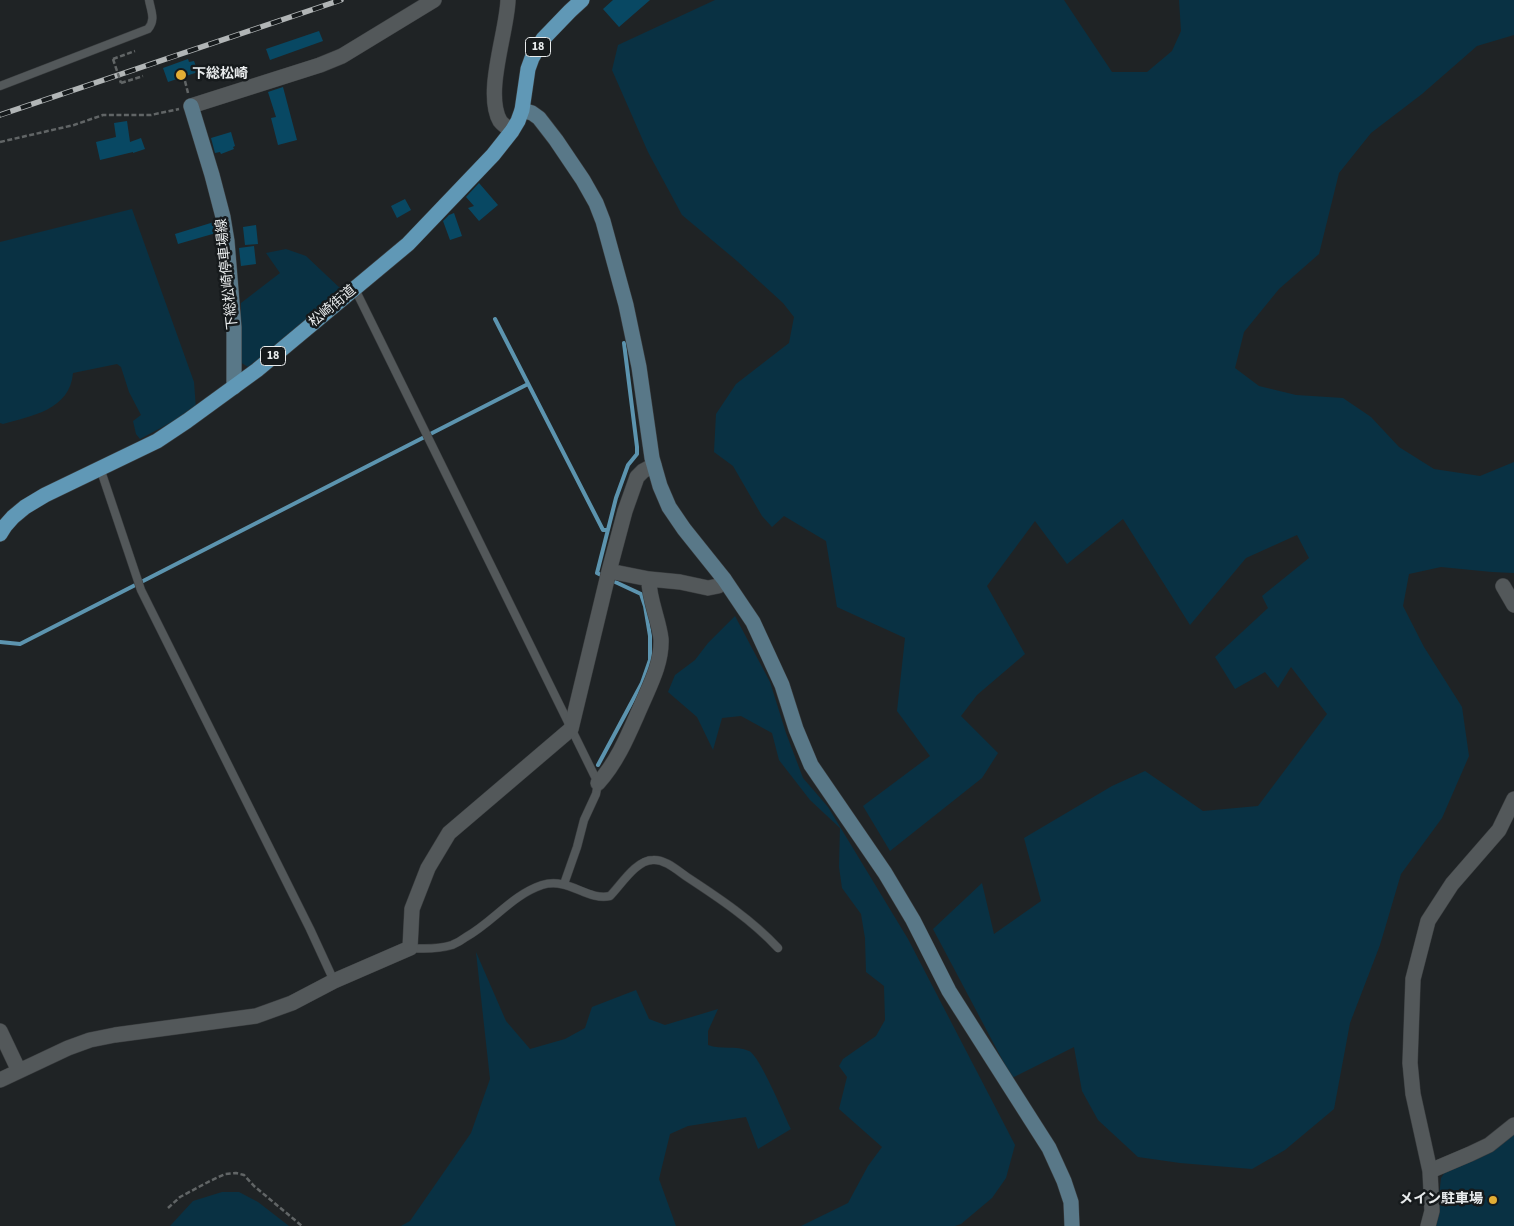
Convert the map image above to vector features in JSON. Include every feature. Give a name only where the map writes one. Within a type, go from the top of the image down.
[{"type":"main road","name":"松崎街道","points":[[0,534],[4,526],[25,507],[45,495],[157,441],[187,421],[234,387],[355,289],[420,233],[493,155],[512,131],[522,110],[528,69],[536,49],[555,26],[582,0]]},
{"type":"street","points":[[191,106],[320,65],[342,56],[434,0]]},
{"type":"street","points":[[508,0],[507,15],[495,75],[495,94],[499,118],[512,131]]},
{"type":"street","name":"下総松崎停車場線","points":[[191,106],[212,175],[227,241],[234,327],[234,387]]},
{"type":"street","points":[[522,110],[532,112],[539,118],[556,140],[583,180],[603,221],[634,340],[654,465],[669,507],[724,579],[753,622],[782,685],[796,729],[811,765],[885,873],[913,920],[949,991],[1048,1148],[1064,1181],[1070,1202],[1072,1226]]},
{"type":"street","points":[[0,1080],[68,1048],[90,1040],[256,1016],[292,1002],[334,981],[410,948],[412,909],[428,868],[449,833],[571,729],[625,511],[637,477],[642,470],[654,465]]},
{"type":"street","points":[[609,571],[708,588],[718,586],[724,579]]},
{"type":"street","points":[[598,783],[616,759],[625,741],[652,680],[660,655],[659,626],[648,588],[648,579]]},
{"type":"street","points":[[1504,586],[1514,604]]},
{"type":"street","points":[[1428,1226],[1432,1211],[1430,1171],[1413,1094],[1410,1063],[1413,978],[1428,921],[1452,884],[1499,830],[1514,799]]},
{"type":"street","points":[[0,1031],[20,1071]]},
{"type":"street","points":[[1430,1171],[1489,1144],[1514,1125]]},
{"type":"lane","points":[[0,86],[148,29],[152,24],[153,17],[149,0]]},
{"type":"lane","points":[[355,289],[598,783],[596,794],[584,820],[564,884]]},
{"type":"lane","points":[[100,468],[141,590],[334,981]]},
{"type":"lane","points":[[410,948],[428,949],[454,944],[474,932],[517,898],[542,885],[552,883],[564,884],[596,896],[610,896],[639,866],[654,859],[672,866],[724,901],[778,948]]},
{"type":"path","points":[[135,51],[113,59],[121,83],[143,76]]},
{"type":"path","points":[[0,142],[74,125],[103,116],[151,116],[191,106]]},
{"type":"path","points":[[168,1208],[180,1197],[210,1181],[226,1174],[236,1173],[244,1175],[254,1186],[302,1226]]},
{"type":"shaded area","points":[[715,0],[1064,0],[1112,72],[1147,72],[1172,51],[1181,31],[1179,0],[1514,0],[1514,35],[1477,46],[1422,94],[1371,133],[1339,173],[1319,254],[1279,289],[1244,332],[1235,368],[1259,386],[1296,395],[1343,398],[1371,417],[1399,447],[1434,469],[1480,476],[1514,462],[1514,573],[1441,567],[1409,574],[1403,606],[1424,647],[1462,707],[1469,756],[1442,818],[1401,874],[1380,945],[1350,1023],[1334,1109],[1285,1150],[1252,1169],[1180,1163],[1138,1157],[1098,1120],[1082,1091],[1074,1047],[1012,1078],[933,929],[982,883],[994,934],[1041,901],[1024,838],[1112,786],[1145,771],[1203,811],[1258,806],[1327,714],[1291,667],[1278,688],[1265,672],[1235,689],[1215,657],[1268,608],[1262,596],[1309,558],[1297,535],[1246,558],[1190,625],[1123,519],[1067,564],[1035,521],[987,586],[1025,654],[977,695],[961,716],[998,753],[982,778],[890,851],[863,806],[930,756],[897,711],[905,638],[837,607],[826,541],[784,516],[772,527],[762,516],[733,466],[714,452],[716,414],[736,384],[789,343],[794,317],[783,303],[737,261],[682,215],[648,152],[612,70],[618,45]]},
{"type":"shaded area","points":[[132,209],[194,382],[196,409],[140,439],[136,434],[133,421],[141,415],[129,392],[121,367],[117,364],[73,373],[65,395],[57,403],[37,414],[3,424],[0,423],[0,242]]},
{"type":"shaded area","points":[[286,249],[306,256],[342,290],[248,367],[240,362],[241,303],[280,273],[266,253]]},
{"type":"shaded area","points":[[735,616],[770,682],[803,778],[828,807],[908,939],[1015,1145],[1006,1178],[992,1198],[961,1224],[955,1226],[801,1226],[848,1203],[868,1166],[882,1147],[839,1109],[847,1077],[839,1066],[843,1059],[876,1036],[885,1020],[884,986],[866,972],[865,938],[861,914],[842,888],[839,867],[840,828],[810,800],[779,760],[772,733],[741,716],[722,718],[713,750],[697,717],[668,692],[675,675],[695,660],[708,643]]},
{"type":"shaded area","points":[[476,952],[506,1021],[530,1049],[565,1039],[585,1028],[592,1007],[636,990],[649,1019],[665,1025],[718,1009],[708,1031],[708,1045],[744,1049],[754,1055],[791,1129],[758,1149],[746,1117],[688,1126],[670,1134],[659,1179],[676,1226],[401,1226],[410,1221],[471,1133],[490,1079]]},
{"type":"shaded area","points":[[1514,1133],[1514,1226],[1436,1226],[1441,1178],[1447,1169]]},
{"type":"shaded area","points":[[222,1192],[239,1192],[258,1202],[289,1226],[170,1226],[193,1201]]},
{"type":"building","points":[[613,0],[650,0],[619,27],[603,9]]},
{"type":"building","points":[[319,31],[323,41],[270,60],[266,49]]},
{"type":"building","points":[[188,59],[189,62],[194,61],[198,72],[168,82],[163,68]]},
{"type":"building","points":[[283,87],[297,140],[278,145],[271,118],[276,117],[268,92]]},
{"type":"building","points":[[127,121],[130,142],[141,138],[145,149],[100,160],[96,142],[116,137],[114,123]]},
{"type":"building","points":[[231,132],[235,146],[233,147],[234,149],[221,154],[220,152],[215,153],[211,138]]},
{"type":"building","points":[[479,183],[498,205],[479,221],[468,208],[474,206],[466,197]]},
{"type":"building","points":[[405,199],[411,210],[397,218],[391,206]]},
{"type":"building","points":[[454,213],[462,236],[450,240],[443,221]]},
{"type":"building","points":[[214,222],[216,233],[178,244],[175,234]]},
{"type":"building","points":[[256,225],[258,244],[245,245],[243,227]]},
{"type":"building","points":[[254,246],[256,264],[241,266],[239,248]]},
{"type":"waterway","points":[[495,319],[603,530],[607,530]]},
{"type":"waterway","points":[[605,577],[597,573],[616,498],[628,465],[637,454],[624,343]]},
{"type":"waterway","points":[[0,642],[20,644],[528,384]]},
{"type":"waterway","points":[[598,765],[642,683],[650,660],[650,636],[641,594],[611,580]]},
{"type":"railway","points":[[0,115],[341,0]]},
{"type":"place","name":"下総松崎","points":[[181,75]]},
{"type":"place","name":"メイン駐車場","points":[[1493,1200]]}]
